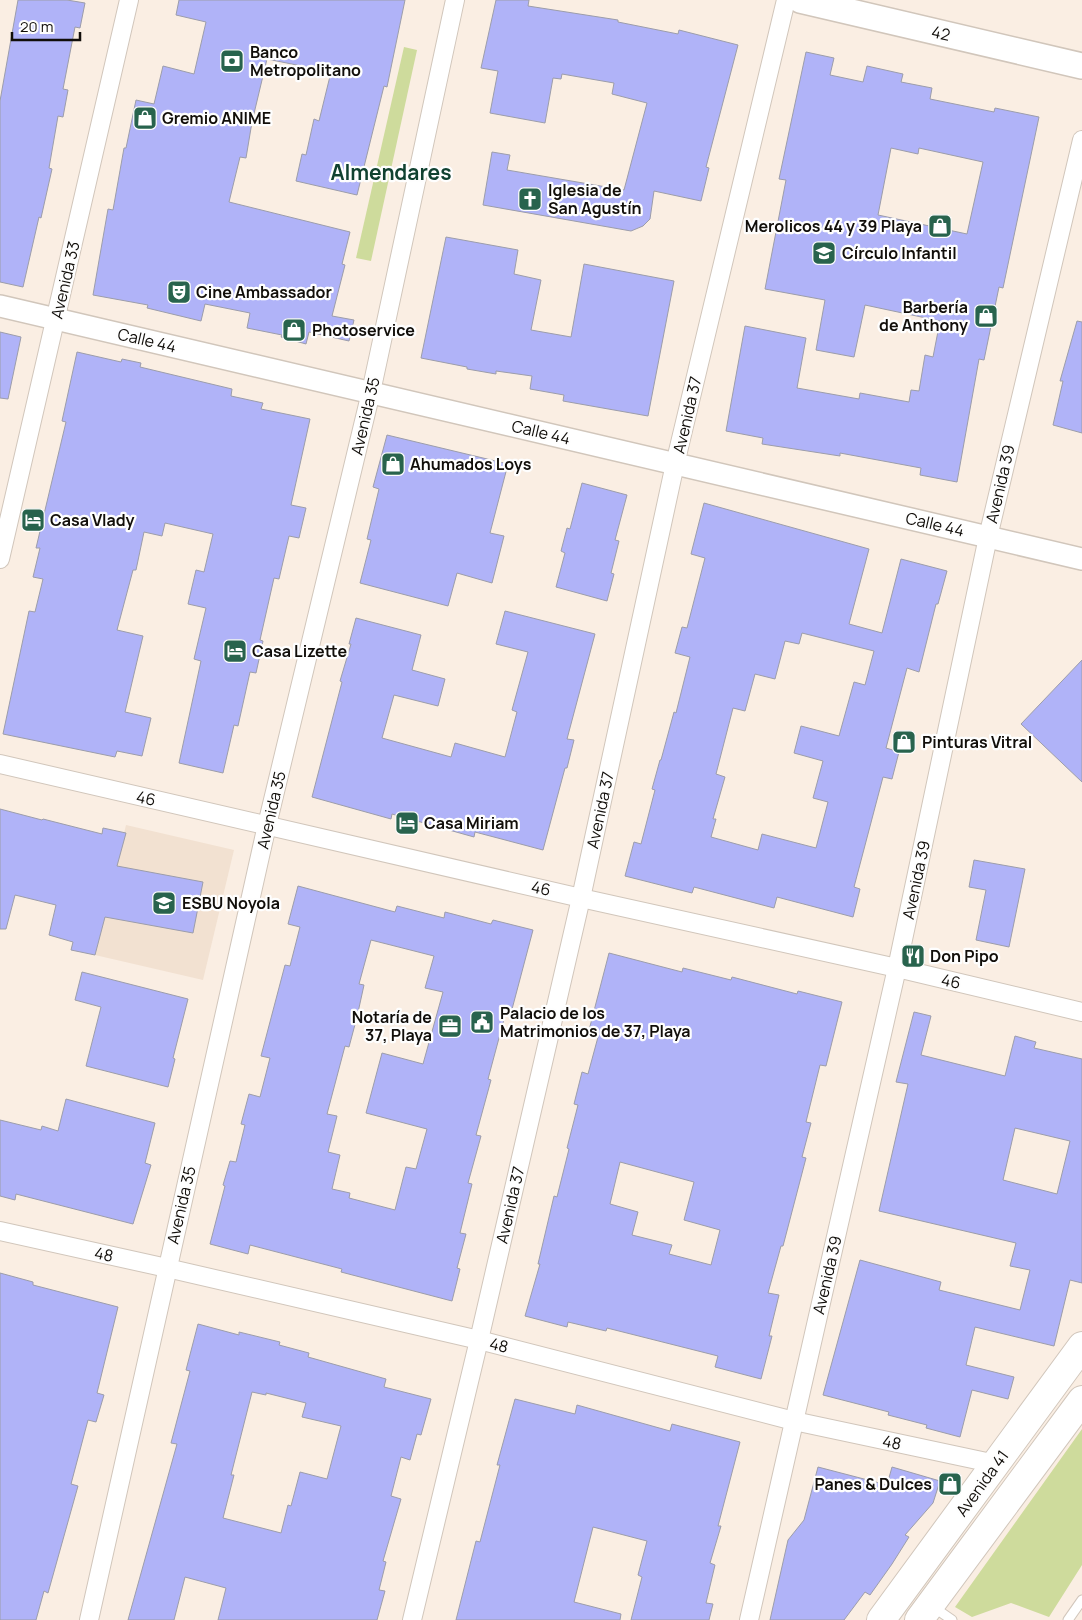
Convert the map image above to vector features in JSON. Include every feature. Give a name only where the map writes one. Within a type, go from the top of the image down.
[{"type":"main road","name":"42","points":[[800,0],[1082,66]]},
{"type":"main road","name":"Avenida 41","points":[[881,1620],[1082,1346]]},
{"type":"main road","name":"Avenida 41","points":[[934,1615],[1082,1400]]},
{"type":"street","name":"Avenida 33","points":[[0,559],[128,0]]},
{"type":"street","name":"Avenida 35","points":[[89,1620],[267,825],[371,392],[455,0]]},
{"type":"street","name":"Avenida 37","points":[[412,1620],[581,898],[675,464],[786,0]]},
{"type":"street","name":"Avenida 39","points":[[749,1620],[897,968],[988,537],[1082,140]]},
{"type":"street","name":"Calle 44","points":[[0,306],[1082,558]]},
{"type":"street","name":"46","points":[[0,764],[581,898],[897,968],[1082,1012]]},
{"type":"street","name":"48","points":[[0,1231],[479,1340],[794,1421],[996,1464]]},
{"type":"lane","points":[[1068,1620],[1082,1600]]},
{"type":"shaded area","name":"ESBU Noyola","points":[[126,825],[234,850],[203,980],[95,955]]},
{"type":"green space","points":[[404,47],[417,50],[371,261],[356,258]]},
{"type":"green space","points":[[1082,1429],[1082,1565],[1049,1617],[1011,1603],[972,1617],[955,1607]]},
{"type":"building","points":[[18,0],[67,0],[85,3],[80,28],[75,27],[63,89],[68,90],[63,117],[58,116],[49,168],[52,169],[23,287],[0,282],[0,101]]},
{"type":"building","points":[[179,0],[405,0],[387,87],[384,86],[357,195],[296,181],[302,154],[306,155],[314,119],[319,121],[331,72],[267,59],[252,122],[246,158],[240,157],[229,202],[350,232],[342,264],[345,265],[332,316],[354,320],[349,341],[309,332],[306,344],[281,337],[282,335],[247,328],[250,313],[205,304],[201,321],[147,308],[148,305],[93,295],[108,209],[113,210],[124,148],[126,148],[136,100],[154,104],[163,66],[194,74],[206,22],[176,15]]},
{"type":"building","points":[[496,0],[529,0],[528,6],[618,20],[618,22],[678,34],[679,30],[738,45],[706,167],[709,168],[701,201],[654,191],[650,219],[643,226],[631,231],[483,205],[492,152],[510,155],[507,170],[624,190],[647,103],[612,94],[614,83],[562,74],[561,79],[553,78],[545,123],[490,113],[498,71],[481,68]]},
{"type":"building","points":[[806,52],[834,58],[830,75],[863,82],[867,66],[903,74],[901,82],[932,88],[930,99],[994,112],[995,108],[1039,117],[1003,288],[999,287],[984,360],[979,359],[957,482],[920,475],[921,468],[840,453],[840,456],[762,444],[763,438],[726,431],[745,326],[806,338],[797,388],[859,399],[860,393],[909,402],[911,390],[919,391],[925,355],[933,357],[940,321],[865,305],[854,357],[816,350],[825,300],[765,289],[786,180],[779,179]],"holes":[[[891,148],[918,154],[919,148],[983,162],[967,234],[878,215]]]},
{"type":"building","points":[[446,237],[518,250],[514,274],[541,280],[531,330],[571,337],[584,264],[674,281],[648,416],[563,401],[564,395],[530,389],[532,376],[496,371],[496,374],[421,358]]},
{"type":"building","points":[[1077,321],[1082,322],[1082,433],[1053,425],[1063,381],[1060,381]]},
{"type":"building","points":[[0,332],[21,337],[8,399],[0,398]]},
{"type":"building","points":[[77,352],[121,362],[122,359],[141,363],[140,367],[232,389],[231,396],[263,403],[261,409],[310,419],[291,505],[306,508],[299,538],[289,536],[279,579],[274,578],[260,640],[263,641],[256,673],[250,672],[238,726],[234,725],[223,773],[179,763],[201,661],[194,659],[206,608],[188,604],[196,570],[204,572],[213,534],[165,523],[162,536],[144,532],[136,570],[133,570],[117,630],[143,636],[125,712],[151,718],[142,756],[117,751],[115,757],[3,734],[29,611],[35,612],[43,579],[33,577],[40,548],[36,548],[66,422],[62,421]]},
{"type":"building","points":[[387,435],[508,464],[490,533],[504,536],[492,583],[457,573],[448,606],[360,583],[371,540],[367,539],[379,489],[373,487]]},
{"type":"building","points":[[582,483],[627,495],[615,540],[619,541],[611,573],[614,574],[607,601],[556,587],[565,553],[561,551],[567,528],[570,529]]},
{"type":"building","points":[[704,503],[869,549],[849,624],[882,633],[901,559],[947,571],[938,604],[936,604],[919,672],[907,668],[886,748],[899,752],[892,779],[883,777],[854,887],[860,889],[853,917],[777,897],[774,908],[694,887],[692,893],[625,876],[634,842],[641,844],[655,790],[652,789],[674,712],[676,713],[690,657],[675,653],[682,627],[687,628],[705,558],[691,554]],"holes":[[[802,633],[874,651],[865,685],[854,682],[839,736],[801,726],[794,753],[823,761],[813,798],[828,802],[816,848],[762,834],[758,850],[711,837],[716,819],[713,819],[725,777],[716,774],[733,708],[745,711],[755,674],[775,679],[785,641],[799,644]]]},
{"type":"building","points":[[505,611],[595,634],[567,739],[574,740],[543,850],[475,832],[474,837],[392,814],[391,819],[312,797],[342,682],[340,681],[351,644],[349,644],[356,618],[421,635],[412,670],[445,679],[438,706],[394,695],[382,738],[451,757],[455,743],[505,757],[517,712],[512,710],[528,652],[496,644]]},
{"type":"building","points":[[1082,660],[1082,782],[1021,724]]},
{"type":"building","points":[[0,809],[102,834],[103,828],[126,833],[117,866],[203,882],[193,933],[105,917],[95,955],[71,950],[73,942],[49,935],[56,905],[15,895],[6,929],[0,929]]},
{"type":"building","points":[[974,860],[1025,869],[1009,947],[976,940],[986,890],[969,887]]},
{"type":"building","points":[[298,886],[395,912],[397,906],[444,918],[445,912],[491,924],[493,920],[533,930],[511,1013],[506,1012],[488,1079],[491,1080],[476,1135],[481,1136],[468,1183],[472,1184],[460,1233],[466,1234],[457,1268],[460,1269],[452,1301],[341,1272],[342,1269],[250,1245],[248,1254],[210,1244],[230,1161],[236,1162],[245,1125],[241,1124],[249,1094],[260,1097],[270,1058],[261,1056],[285,965],[290,966],[300,927],[288,924]],"holes":[[[371,940],[434,956],[425,988],[443,992],[423,1064],[382,1053],[366,1113],[427,1129],[416,1169],[406,1167],[395,1210],[349,1198],[350,1193],[332,1189],[340,1155],[328,1152],[337,1116],[327,1114],[345,1046],[349,1047],[357,1017],[364,985],[359,984]]]},
{"type":"building","points":[[609,953],[682,972],[683,968],[731,980],[732,977],[797,994],[798,991],[842,1002],[826,1066],[820,1065],[806,1122],[811,1123],[802,1157],[806,1158],[783,1246],[781,1246],[768,1293],[779,1295],[769,1336],[772,1336],[761,1379],[715,1367],[718,1356],[607,1328],[606,1331],[568,1322],[567,1327],[525,1316],[540,1264],[538,1264],[554,1196],[557,1197],[569,1149],[567,1148],[578,1105],[574,1104],[582,1072],[588,1074],[598,1037],[588,1034]],"holes":[[[620,1162],[694,1182],[684,1220],[720,1230],[711,1265],[669,1254],[672,1245],[632,1235],[638,1212],[610,1204]]]},
{"type":"building","points":[[82,972],[188,999],[173,1058],[175,1059],[168,1087],[86,1066],[101,1007],[75,1000]]},
{"type":"building","points":[[914,1012],[931,1016],[921,1055],[1005,1076],[1015,1036],[1036,1042],[1034,1048],[1082,1059],[1082,1283],[1070,1280],[1054,1346],[975,1327],[966,1365],[1014,1377],[1008,1399],[972,1390],[960,1437],[926,1428],[927,1425],[888,1415],[889,1412],[823,1395],[860,1260],[941,1282],[939,1290],[1020,1310],[1030,1270],[1010,1266],[1016,1243],[879,1211],[908,1084],[896,1082]],"holes":[[[1015,1128],[1070,1141],[1057,1194],[1003,1180]]]},
{"type":"building","points":[[66,1099],[155,1123],[145,1163],[151,1165],[133,1224],[16,1194],[15,1200],[0,1196],[0,1120],[41,1130],[42,1126],[58,1131]]},
{"type":"building","points":[[0,1273],[33,1282],[33,1285],[118,1307],[97,1393],[104,1395],[96,1422],[88,1420],[71,1484],[78,1486],[48,1593],[44,1591],[36,1620],[0,1620]]},
{"type":"building","points":[[198,1324],[239,1335],[239,1332],[280,1342],[279,1345],[309,1353],[308,1357],[386,1379],[384,1387],[431,1399],[421,1435],[417,1434],[410,1460],[401,1457],[391,1496],[401,1499],[383,1561],[386,1562],[379,1590],[385,1591],[377,1620],[218,1620],[226,1588],[185,1577],[174,1620],[128,1620],[177,1444],[171,1443],[190,1371],[186,1370]],"holes":[[[252,1392],[266,1395],[266,1393],[306,1403],[302,1417],[341,1426],[327,1479],[300,1472],[291,1506],[288,1505],[281,1533],[223,1518],[234,1475],[231,1475]]]},
{"type":"building","points":[[515,1399],[575,1414],[577,1405],[670,1431],[672,1424],[740,1442],[718,1526],[721,1526],[710,1563],[715,1565],[706,1603],[713,1604],[709,1620],[631,1620],[642,1577],[638,1575],[647,1541],[593,1527],[574,1602],[621,1614],[620,1620],[456,1620],[476,1541],[480,1542],[500,1465],[497,1465]]},
{"type":"building","points":[[818,1467],[887,1485],[892,1467],[940,1481],[933,1503],[905,1535],[909,1537],[892,1564],[870,1595],[865,1592],[844,1620],[770,1620],[788,1540],[804,1520]]},
{"type":"place","name":"Banco Metropolitano","points":[[232,61]]},
{"type":"place","name":"Gremio ANIME","points":[[145,118]]},
{"type":"place","name":"Iglesia de San Agustín","points":[[530,199]]},
{"type":"place","name":"Merolicos 44 y 39 Playa","points":[[940,226]]},
{"type":"place","name":"Círculo Infantil","points":[[824,253]]},
{"type":"place","name":"Cine Ambassador","points":[[179,292]]},
{"type":"place","name":"Barbería de Anthony","points":[[986,316]]},
{"type":"place","name":"Photoservice","points":[[294,330]]},
{"type":"place","name":"Ahumados Loys","points":[[393,464]]},
{"type":"place","name":"Casa Vlady","points":[[33,520]]},
{"type":"place","name":"Casa Lizette","points":[[235,651]]},
{"type":"place","name":"Pinturas Vitral","points":[[904,742]]},
{"type":"place","name":"Casa Miriam","points":[[407,823]]},
{"type":"place","name":"ESBU Noyola","points":[[164,903]]},
{"type":"place","name":"Don Pipo","points":[[913,956]]},
{"type":"place","name":"Palacio de los Matrimonios de 37, Playa","points":[[482,1022]]},
{"type":"place","name":"Notaría de 37, Playa","points":[[450,1026]]},
{"type":"place","name":"Panes & Dulces","points":[[950,1484]]},
{"type":"district","name":"Almendares","points":[[391,173]]}]
